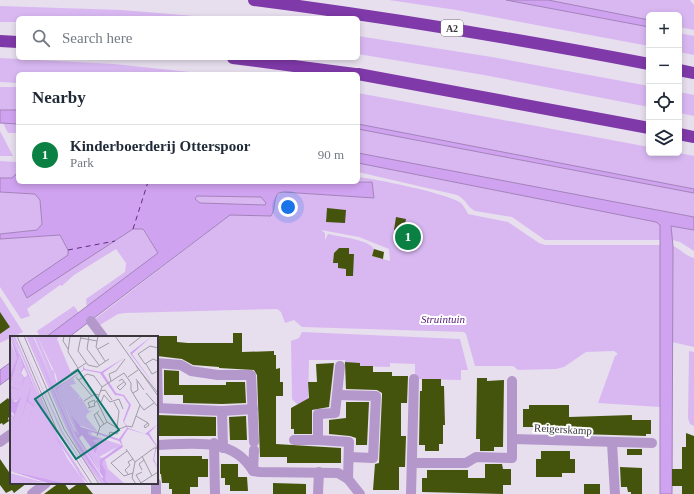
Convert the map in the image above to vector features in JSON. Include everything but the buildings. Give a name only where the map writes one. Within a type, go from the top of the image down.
[{"type":"highway","name":"A2","points":[[254,0],[446,27],[646,63]]},
{"type":"highway","points":[[0,41],[16,42]]},
{"type":"highway","points":[[248,60],[340,72]]},
{"type":"highway","points":[[682,71],[694,73]]},
{"type":"highway","points":[[360,74],[646,127]]},
{"type":"highway","points":[[682,135],[694,137]]},
{"type":"street","points":[[91,321],[102,336]]},
{"type":"street","points":[[158,363],[181,365],[191,371],[218,375],[251,375],[254,446],[253,471]]},
{"type":"street","points":[[318,440],[318,414],[335,413],[340,366]]},
{"type":"street","points":[[411,494],[414,379]]},
{"type":"street","points":[[412,463],[466,463],[476,457],[512,458],[512,381]]},
{"type":"street","points":[[338,395],[376,396],[373,458],[349,457]]},
{"type":"street","points":[[158,408],[222,411],[252,410]]},
{"type":"street","points":[[214,494],[222,411]]},
{"type":"street","points":[[0,442],[10,435]]},
{"type":"street","name":"Reigerskamp","points":[[513,439],[652,443]]},
{"type":"street","points":[[294,440],[349,442],[348,478]]},
{"type":"street","points":[[612,443],[614,494]]},
{"type":"street","points":[[158,445],[219,446],[239,453],[247,460],[253,471]]},
{"type":"street","points":[[253,471],[338,473],[348,478],[360,494]]},
{"type":"street","points":[[318,494],[319,472]]},
{"type":"street","points":[[32,494],[45,484]]},
{"type":"green space","points":[[389,0],[506,0],[646,26],[646,45],[456,10]]},
{"type":"green space","points":[[548,0],[690,0],[694,5],[694,30],[682,28],[682,12],[646,12],[646,19]]},
{"type":"green space","points":[[0,6],[122,10],[194,16],[16,16],[16,22],[0,22]]},
{"type":"green space","points":[[682,34],[694,36],[694,55],[682,53]]},
{"type":"green space","points":[[360,36],[492,57],[646,85],[646,106],[484,75],[360,54]]},
{"type":"green space","points":[[0,58],[114,64],[190,72],[16,72],[16,83],[0,82]]},
{"type":"green space","points":[[0,87],[16,87],[16,110],[0,110]]},
{"type":"green space","points":[[360,93],[646,146],[646,156],[682,156],[682,154],[694,156],[694,189],[360,124]]},
{"type":"green space","points":[[682,93],[694,95],[694,116],[682,114]]},
{"type":"green space","points":[[3,123],[16,124],[16,133],[8,133]]},
{"type":"green space","points":[[360,129],[694,193],[694,217],[360,153]]},
{"type":"green space","points":[[0,131],[13,156],[0,156]]},
{"type":"green space","points":[[0,161],[16,162],[16,174],[12,178],[0,178]]},
{"type":"green space","points":[[360,163],[656,222],[660,225],[661,240],[545,240],[512,217],[475,211],[457,195],[360,172]]},
{"type":"green space","name":"Struintuin","points":[[360,177],[412,187],[454,199],[461,203],[468,214],[508,222],[539,243],[545,245],[661,245],[660,407],[598,403],[615,356],[618,354],[614,351],[586,352],[564,367],[556,369],[518,370],[513,366],[475,366],[466,334],[464,332],[302,327],[294,320],[285,323],[281,312],[277,309],[125,313],[118,314],[100,325],[95,319],[230,215],[271,216],[274,210],[276,196],[278,193],[283,192],[374,198],[372,182],[360,181]],"holes":[[[321,230],[359,237],[389,249],[390,261],[372,256],[374,249],[366,243],[360,241],[328,234],[325,240],[325,233]]]},
{"type":"green space","points":[[0,192],[35,194],[40,200],[42,224],[37,230],[0,234]]},
{"type":"green space","points":[[197,196],[262,197],[266,205],[200,203],[195,199]]},
{"type":"green space","points":[[671,225],[694,230],[694,251],[680,242],[672,240]]},
{"type":"green space","points":[[133,229],[142,229],[158,253],[87,308],[86,299],[125,272],[126,263],[116,249],[74,275],[62,286],[60,285],[27,309],[30,316],[21,319],[0,287],[0,239],[60,235],[68,250],[68,255],[24,285],[115,241]]},
{"type":"green space","points":[[673,246],[688,256],[694,258],[694,347],[672,342]]},
{"type":"green space","points":[[0,296],[23,332],[15,336],[10,336],[10,338],[0,343]]},
{"type":"green space","points":[[74,306],[79,313],[47,336],[40,336],[37,331]]},
{"type":"green space","points":[[302,332],[460,339],[468,370],[461,370],[461,380],[415,379],[415,364],[390,363],[390,367],[345,366],[345,360],[309,360],[308,405],[297,404],[292,399],[291,341],[299,338]]},
{"type":"green space","points":[[689,351],[694,352],[694,426],[690,424],[688,418]]},
{"type":"shaded area","points":[[506,0],[548,0],[646,19],[646,26]]},
{"type":"shaded area","points":[[0,110],[16,110],[16,124],[0,123]]},
{"type":"shaded area","points":[[360,124],[694,189],[694,193],[360,129]]},
{"type":"shaded area","points":[[360,153],[694,217],[694,230],[671,226],[673,246],[672,494],[660,494],[660,225],[656,222],[360,163]]},
{"type":"shaded area","points":[[16,174],[16,184],[360,184],[360,182],[372,182],[374,198],[283,192],[278,193],[271,216],[230,215],[70,336],[47,336],[158,253],[143,229],[133,229],[27,298],[22,288],[24,285],[68,255],[68,250],[60,235],[0,239],[0,234],[37,230],[42,224],[40,200],[35,194],[0,192],[0,178],[12,178]],"holes":[[[197,196],[261,197],[266,203],[265,205],[200,203],[195,199]]]},
{"type":"shaded area","points":[[10,363],[10,378],[0,385],[0,370]]},
{"type":"ferry route","points":[[133,229],[147,184]]},
{"type":"ferry route","points":[[68,250],[115,241]]},
{"type":"place","name":"Kinderboerderij Otterspoor","points":[[408,237]]}]
